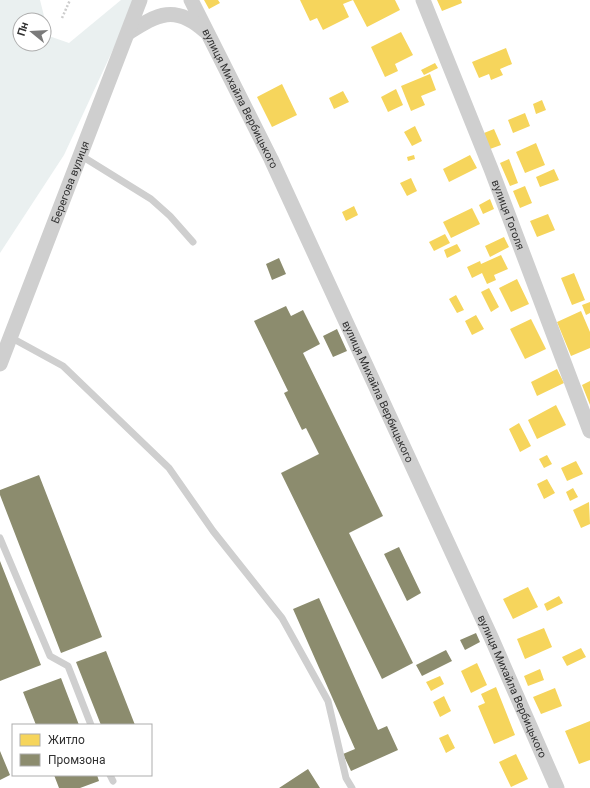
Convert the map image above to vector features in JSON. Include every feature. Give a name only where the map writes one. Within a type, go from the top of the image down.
[{"type":"street","name":"Берегова вулиця","points":[[0,364],[140,0]]},
{"type":"street","name":"вулиця Михайла Вербицького","points":[[191,0],[274,166],[487,630],[557,788]]},
{"type":"street","name":"вулиця Гоголя","points":[[423,0],[491,170],[590,431]]},
{"type":"street","points":[[128,33],[152,18],[171,13],[194,21],[208,33]]},
{"type":"lane","points":[[80,155],[151,199],[170,216],[193,242]]},
{"type":"lane","points":[[10,337],[64,366],[169,468],[212,531],[282,618],[328,701],[346,778],[352,788]]},
{"type":"lane","points":[[0,538],[50,656],[68,666],[91,724]]},
{"type":"path","points":[[62,18],[70,0]]},
{"type":"shaded area","points":[[0,0],[40,0],[43,12],[12,12],[12,52],[52,52],[52,37],[69,43],[121,0],[136,0],[64,155],[0,253]]},
{"type":"building: Житло","points":[[204,0],[218,0],[220,3],[209,9]]},
{"type":"building: Житло","points":[[300,0],[353,0],[343,4],[349,17],[323,30],[317,18],[310,21]]},
{"type":"building: Житло","points":[[353,0],[395,0],[400,10],[367,27]]},
{"type":"building: Житло","points":[[437,0],[461,0],[462,3],[442,11]]},
{"type":"building: Житло","points":[[401,32],[413,55],[395,64],[398,71],[385,77],[371,47]]},
{"type":"building: Житло","points":[[506,48],[512,64],[500,69],[503,75],[491,80],[489,74],[479,78],[472,62]]},
{"type":"building: Житло","points":[[435,63],[438,68],[424,75],[421,70]]},
{"type":"building: Житло","points":[[430,74],[436,90],[421,96],[425,105],[411,111],[401,86]]},
{"type":"building: Житло","points":[[282,84],[297,115],[272,127],[257,97]]},
{"type":"building: Житло","points":[[396,89],[403,105],[388,112],[381,97]]},
{"type":"building: Житло","points":[[343,91],[349,102],[334,109],[329,98]]},
{"type":"building: Житло","points":[[542,100],[546,110],[536,114],[533,104]]},
{"type":"building: Житло","points":[[525,113],[530,126],[513,133],[508,120]]},
{"type":"building: Житло","points":[[415,126],[422,141],[412,146],[404,132]]},
{"type":"building: Житло","points":[[494,129],[501,145],[490,149],[484,133]]},
{"type":"building: Житло","points":[[536,143],[545,165],[525,173],[516,152]]},
{"type":"building: Житло","points":[[414,155],[415,159],[408,161],[407,157]]},
{"type":"building: Житло","points":[[470,155],[477,168],[449,182],[443,169]]},
{"type":"building: Житло","points":[[509,159],[518,183],[510,186],[500,163]]},
{"type":"building: Житло","points":[[554,169],[559,180],[540,187],[536,177]]},
{"type":"building: Житло","points":[[411,178],[417,191],[407,196],[400,183]]},
{"type":"building: Житло","points":[[525,186],[532,203],[520,208],[513,191]]},
{"type":"building: Житло","points":[[490,199],[494,209],[483,214],[479,205]]},
{"type":"building: Житло","points":[[354,206],[358,215],[346,221],[342,212]]},
{"type":"building: Житло","points":[[472,208],[480,224],[451,238],[443,222]]},
{"type":"building: Житло","points":[[548,214],[555,230],[537,237],[530,221]]},
{"type":"building: Житло","points":[[445,234],[450,243],[434,251],[429,242]]},
{"type":"building: Житло","points":[[504,237],[509,247],[490,257],[485,246]]},
{"type":"building: Житло","points":[[457,244],[461,251],[447,258],[444,250]]},
{"type":"building: Житло","points":[[501,255],[508,269],[494,275],[496,280],[487,284],[482,273],[472,278],[467,267],[480,261],[481,264]]},
{"type":"building: Житло","points":[[574,273],[585,300],[572,305],[561,278]]},
{"type":"building: Житло","points":[[517,279],[529,304],[511,312],[499,288]]},
{"type":"building: Житло","points":[[489,288],[499,307],[491,312],[481,292]]},
{"type":"building: Житло","points":[[456,295],[464,310],[457,313],[449,299]]},
{"type":"building: Житло","points":[[590,302],[590,313],[586,315],[582,305]]},
{"type":"building: Житло","points":[[581,311],[590,332],[590,348],[571,356],[557,322]]},
{"type":"building: Житло","points":[[476,315],[484,329],[472,335],[465,321]]},
{"type":"building: Житло","points":[[531,319],[546,349],[525,359],[510,329]]},
{"type":"building: Житло","points":[[557,369],[564,383],[537,396],[531,382]]},
{"type":"building: Житло","points":[[590,381],[590,405],[582,385]]},
{"type":"building: Житло","points":[[556,405],[566,425],[537,439],[528,420]]},
{"type":"building: Житло","points":[[519,423],[531,446],[520,452],[509,429]]},
{"type":"building: Житло","points":[[547,455],[552,464],[544,468],[539,459]]},
{"type":"building: Житло","points":[[576,461],[583,474],[567,481],[561,468]]},
{"type":"building: Житло","points":[[547,479],[555,493],[544,499],[537,484]]},
{"type":"building: Житло","points":[[573,488],[578,497],[570,501],[566,492]]},
{"type":"building: Житло","points":[[589,502],[590,524],[581,528],[573,510]]},
{"type":"building: Житло","points":[[528,587],[538,607],[513,619],[503,599]]},
{"type":"building: Житло","points":[[559,596],[563,603],[547,611],[544,604]]},
{"type":"building: Житло","points":[[544,628],[552,647],[525,659],[517,639]]},
{"type":"building: Житло","points":[[581,648],[586,657],[567,666],[562,657]]},
{"type":"building: Житло","points":[[477,663],[487,685],[471,693],[461,671]]},
{"type":"building: Житло","points":[[540,669],[544,680],[528,686],[524,676]]},
{"type":"building: Житло","points":[[440,676],[444,684],[431,691],[426,682]]},
{"type":"building: Житло","points":[[496,687],[515,735],[494,744],[478,706],[485,703],[481,694]]},
{"type":"building: Житло","points":[[555,688],[562,706],[541,714],[533,697]]},
{"type":"building: Житло","points":[[444,696],[451,711],[440,717],[433,702]]},
{"type":"building: Житло","points":[[590,721],[590,760],[579,764],[565,731]]},
{"type":"building: Житло","points":[[448,734],[455,748],[446,753],[439,738]]},
{"type":"building: Житло","points":[[516,754],[528,779],[511,787],[499,762]]},
{"type":"building: Промзона","points":[[279,258],[286,274],[272,280],[266,264]]},
{"type":"building: Промзона","points":[[286,306],[291,316],[303,310],[320,344],[303,353],[383,516],[349,533],[413,663],[382,679],[281,473],[319,454],[306,428],[302,430],[284,393],[288,391],[254,321]]},
{"type":"building: Промзона","points":[[337,329],[347,351],[333,357],[323,336]]},
{"type":"building: Промзона","points":[[39,475],[102,637],[61,653],[0,495],[0,490]]},
{"type":"building: Промзона","points":[[399,547],[421,593],[407,601],[384,554]]},
{"type":"building: Промзона","points":[[0,561],[41,665],[0,681]]},
{"type":"building: Промзона","points":[[319,598],[378,730],[387,726],[398,750],[351,771],[343,754],[355,749],[293,609]]},
{"type":"building: Промзона","points":[[476,633],[480,642],[465,650],[460,640]]},
{"type":"building: Промзона","points":[[446,650],[452,661],[422,676],[416,665]]},
{"type":"building: Промзона","points":[[106,651],[135,724],[101,724],[76,662]]},
{"type":"building: Промзона","points":[[61,678],[79,724],[36,724],[23,692]]},
{"type":"building: Промзона","points":[[0,751],[10,775],[0,780]]},
{"type":"building: Промзона","points":[[308,769],[320,788],[279,788]]},
{"type":"building: Промзона","points":[[54,776],[97,776],[99,781],[80,788],[59,788]]}]
